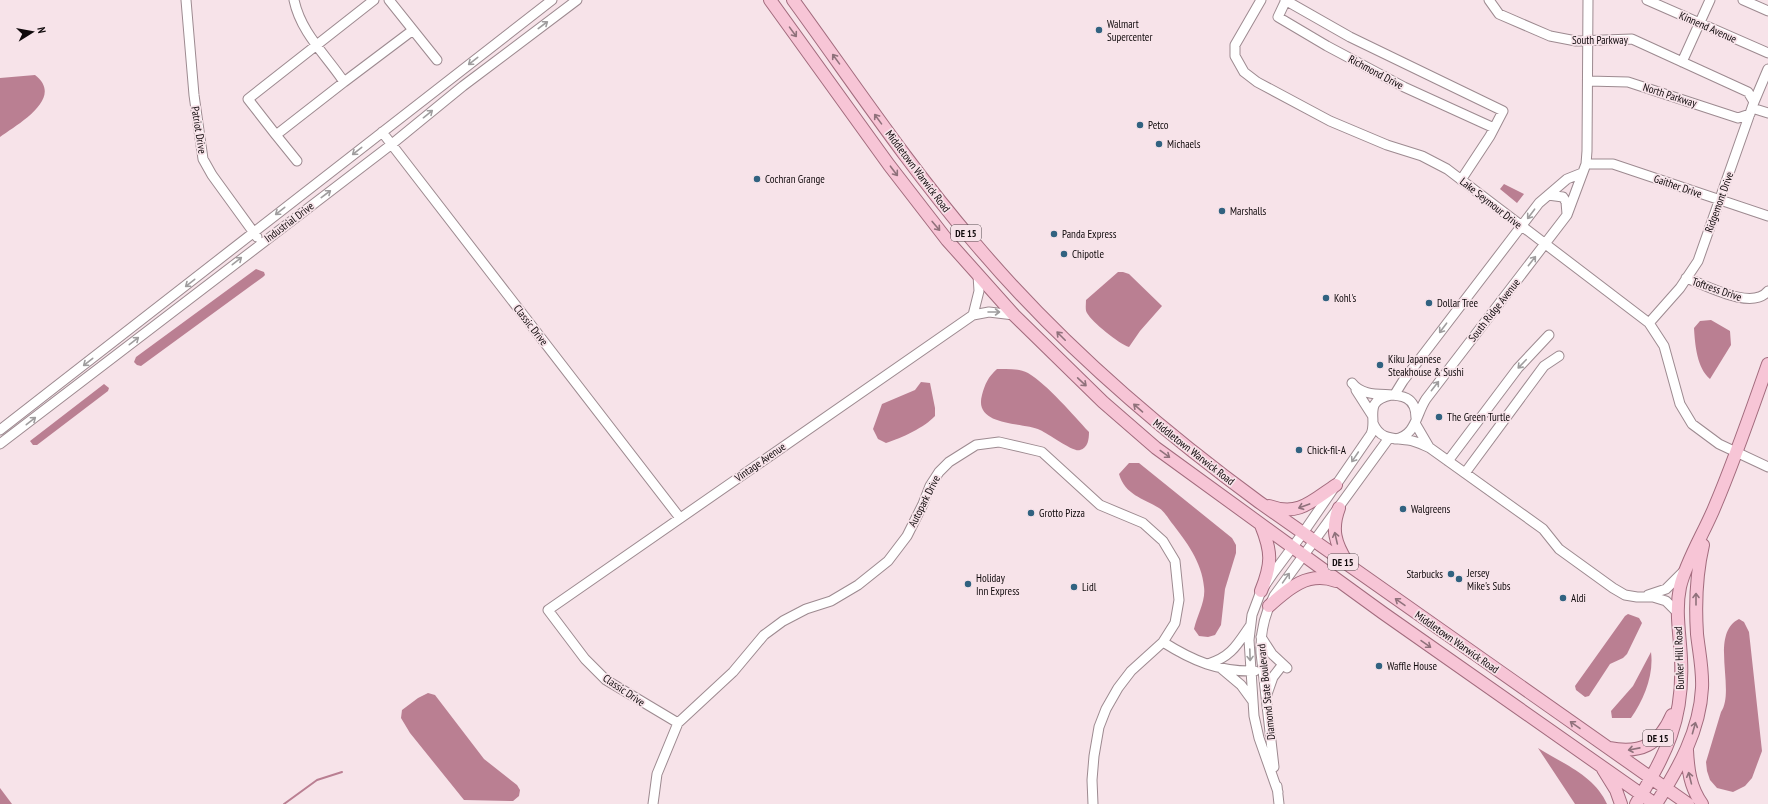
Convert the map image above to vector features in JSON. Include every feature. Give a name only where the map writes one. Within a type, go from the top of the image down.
[{"type":"main road","name":"Middletown Warwick Road","points":[[770,0],[916,201],[978,275],[1014,315],[1072,373],[1156,448],[1342,584],[1600,765],[1638,799],[1656,804]]},
{"type":"main road","name":"Middletown Warwick Road","points":[[793,0],[889,133],[944,206],[986,257],[1088,363],[1141,410],[1258,502],[1688,804]]},
{"type":"main road","name":"Bunker Hill Road","points":[[1638,799],[1666,752],[1675,726],[1681,690],[1678,613],[1680,586],[1738,452],[1768,364]]},
{"type":"main road","points":[[1258,502],[1282,509],[1300,508],[1313,503],[1336,485]]},
{"type":"main road","points":[[1339,508],[1335,523],[1335,536],[1338,547],[1349,566]]},
{"type":"main road","name":"Bunker Hill Road","points":[[1666,789],[1687,749],[1694,730],[1702,689],[1696,620],[1696,587],[1699,564],[1710,519]]},
{"type":"main road","points":[[1260,524],[1268,542],[1270,556],[1268,572],[1261,591]]},
{"type":"main road","points":[[1269,606],[1289,588],[1300,581],[1324,579],[1342,584]]},
{"type":"main road","name":"DE 15","points":[[1607,748],[1632,750],[1655,741],[1668,724],[1681,690]]},
{"type":"main road","points":[[1687,749],[1690,778],[1693,789],[1702,804]]},
{"type":"main road","points":[[1600,765],[1616,790],[1621,804]]},
{"type":"main road","name":"DE 15","points":[[1656,804],[1666,789]]},
{"type":"street","name":"Patriot Drive","points":[[186,0],[194,95],[203,159],[212,175],[261,242]]},
{"type":"street","points":[[294,0],[299,17],[316,46],[344,82]]},
{"type":"street","points":[[297,161],[248,99],[374,0]]},
{"type":"street","points":[[390,0],[437,60]]},
{"type":"street","name":"Industrial Drive","points":[[0,430],[552,0]]},
{"type":"street","name":"Industrial Drive","points":[[0,444],[261,242],[392,144],[463,86],[578,0]]},
{"type":"street","name":"Lake Seymour Drive","points":[[1261,0],[1235,45],[1235,56],[1244,72],[1257,82],[1330,121],[1387,145],[1422,156],[1447,169],[1544,245],[1649,323],[1664,346],[1680,404],[1692,424],[1719,444],[1768,467]]},
{"type":"street","name":"Richmond Drive","points":[[1286,0],[1350,37],[1503,111],[1494,128],[1404,87],[1327,46],[1278,17],[1286,0]]},
{"type":"street","name":"South Parkway","points":[[1489,0],[1500,14],[1544,34],[1564,40],[1588,41],[1632,39],[1748,92],[1752,108]]},
{"type":"street","name":"South Ridge Avenue","points":[[1303,555],[1392,439],[1408,434],[1426,399],[1567,215],[1584,168],[1588,151],[1588,0]]},
{"type":"street","name":"Kinnend Avenue","points":[[1647,0],[1768,53]]},
{"type":"street","points":[[1682,62],[1710,0]]},
{"type":"street","points":[[1743,0],[1768,11]]},
{"type":"street","points":[[276,135],[413,30]]},
{"type":"street","name":"Ridgemont Drive","points":[[1649,323],[1698,261],[1752,108],[1768,69]]},
{"type":"street","name":"North Parkway","points":[[1588,81],[1628,82],[1738,118],[1752,108]]},
{"type":"street","points":[[1752,108],[1768,113]]},
{"type":"street","points":[[1461,180],[1474,163],[1494,128]]},
{"type":"street","name":"Classic Drive","points":[[382,132],[680,518]]},
{"type":"street","name":"Gaither Drive","points":[[1584,168],[1613,164],[1768,216]]},
{"type":"street","points":[[1303,534],[1370,434],[1372,419],[1378,401],[1393,394],[1539,203],[1567,179],[1584,168]]},
{"type":"street","points":[[1548,195],[1563,197],[1566,202],[1567,215]]},
{"type":"street","points":[[972,315],[979,291],[978,275]]},
{"type":"street","name":"Toftress Drive","points":[[1686,278],[1738,298],[1757,298],[1765,295],[1768,291]]},
{"type":"street","name":"Vintage Avenue","points":[[548,610],[972,315],[989,312],[1014,315]]},
{"type":"street","points":[[1448,462],[1518,368],[1549,335]]},
{"type":"street","points":[[1465,473],[1544,366],[1560,356]]},
{"type":"street","points":[[1430,448],[1416,421],[1415,410],[1410,402],[1403,396],[1393,394],[1378,395],[1360,392],[1352,383],[1379,434],[1392,439],[1416,442],[1430,448],[1544,529],[1559,549],[1613,588],[1625,595],[1653,597],[1666,601],[1678,613]]},
{"type":"street","name":"Autopark Drive","points":[[654,804],[657,774],[678,723],[733,672],[764,635],[783,621],[806,610],[831,601],[858,585],[888,560],[907,536],[930,486],[948,462],[976,445],[999,442],[1042,452],[1100,505],[1143,523],[1163,541],[1175,561],[1179,600],[1175,622],[1163,642],[1131,671],[1118,688],[1098,727],[1092,780],[1094,804]]},
{"type":"street","name":"Diamond State Boulevard","points":[[1278,792],[1259,738],[1253,702],[1250,671],[1251,625],[1261,591],[1303,534]]},
{"type":"street","name":"Diamond State Boulevard","points":[[1279,804],[1265,700],[1260,636],[1269,606],[1274,596],[1303,555]]},
{"type":"street","points":[[1644,597],[1666,589],[1687,568]]},
{"type":"street","name":"Classic Drive","points":[[548,610],[585,658],[606,680],[678,723]]},
{"type":"street","points":[[1207,665],[1222,660],[1235,649],[1251,625]]},
{"type":"street","points":[[1260,636],[1283,668],[1273,677],[1265,700]]},
{"type":"street","points":[[1163,642],[1187,657],[1207,665],[1250,671],[1262,670]]},
{"type":"street","points":[[1221,668],[1241,685],[1253,702]]},
{"type":"shaded area","points":[[35,75],[43,84],[45,93],[42,101],[36,110],[27,118],[0,137],[0,78]]},
{"type":"shaded area","points":[[1504,184],[1524,194],[1517,203],[1500,189]]},
{"type":"shaded area","points":[[256,269],[264,272],[265,275],[141,366],[134,362],[136,357]]},
{"type":"shaded area","points":[[1118,272],[1129,274],[1162,306],[1140,331],[1129,347],[1119,342],[1100,327],[1090,317],[1086,310],[1086,300]]},
{"type":"shaded area","points":[[1711,320],[1730,331],[1731,345],[1710,379],[1699,363],[1694,328],[1700,321]]},
{"type":"shaded area","points":[[997,369],[1024,371],[1044,385],[1089,432],[1085,447],[1080,450],[1072,449],[1040,430],[1002,422],[985,413],[981,405],[984,387],[991,375]]},
{"type":"shaded area","points":[[921,382],[930,383],[935,416],[913,432],[899,438],[886,443],[878,439],[873,429],[882,404],[915,390]]},
{"type":"shaded area","points":[[104,384],[109,388],[108,391],[37,445],[33,445],[30,441]]},
{"type":"shaded area","points":[[1129,463],[1139,463],[1232,538],[1236,545],[1236,553],[1225,589],[1221,625],[1215,635],[1208,637],[1199,636],[1194,629],[1204,598],[1203,578],[1197,560],[1188,544],[1163,511],[1135,495],[1126,487],[1119,474]]},
{"type":"shaded area","points":[[1628,614],[1639,618],[1642,623],[1627,654],[1623,658],[1610,664],[1589,696],[1585,697],[1576,690],[1575,686],[1625,616]]},
{"type":"shaded area","points":[[1739,619],[1744,622],[1749,632],[1762,751],[1752,778],[1745,786],[1733,792],[1717,788],[1710,780],[1706,762],[1725,702],[1726,690],[1724,649],[1726,637],[1730,626]]},
{"type":"shaded area","points":[[1651,652],[1652,661],[1647,686],[1636,711],[1631,718],[1612,718],[1611,711],[1633,686]]},
{"type":"shaded area","points":[[428,693],[435,695],[484,759],[517,785],[520,790],[519,796],[513,801],[464,800],[410,733],[401,718],[402,710],[418,698]]},
{"type":"shaded area","points":[[1538,748],[1586,778],[1602,794],[1607,804],[1575,804]]},
{"type":"shaded area","points":[[0,788],[12,804],[0,804]]},
{"type":"waterway","points":[[284,804],[317,780],[342,772]]},
{"type":"place","name":"Walmart Supercenter","points":[[1099,30]]},
{"type":"place","name":"Petco","points":[[1140,125]]},
{"type":"place","name":"Michaels","points":[[1159,144]]},
{"type":"place","name":"Cochran Grange","points":[[757,179]]},
{"type":"place","name":"Marshalls","points":[[1222,211]]},
{"type":"place","name":"Panda Express","points":[[1054,234]]},
{"type":"place","name":"Chipotle","points":[[1064,254]]},
{"type":"place","name":"Kohl's","points":[[1326,298]]},
{"type":"place","name":"Dollar Tree","points":[[1429,303]]},
{"type":"place","name":"Kiku Japanese Steakhouse & Sushi","points":[[1380,365]]},
{"type":"place","name":"The Green Turtle","points":[[1439,417]]},
{"type":"place","name":"Chick-fil-A","points":[[1299,450]]},
{"type":"place","name":"Walgreens","points":[[1403,509]]},
{"type":"place","name":"Grotto Pizza","points":[[1031,513]]},
{"type":"place","name":"Starbucks","points":[[1451,574]]},
{"type":"place","name":"Jersey Mike's Subs","points":[[1459,579]]},
{"type":"place","name":"Holiday Inn Express","points":[[968,584]]},
{"type":"place","name":"Lidl","points":[[1074,587]]},
{"type":"place","name":"Aldi","points":[[1563,598]]},
{"type":"place","name":"Waffle House","points":[[1379,666]]}]
